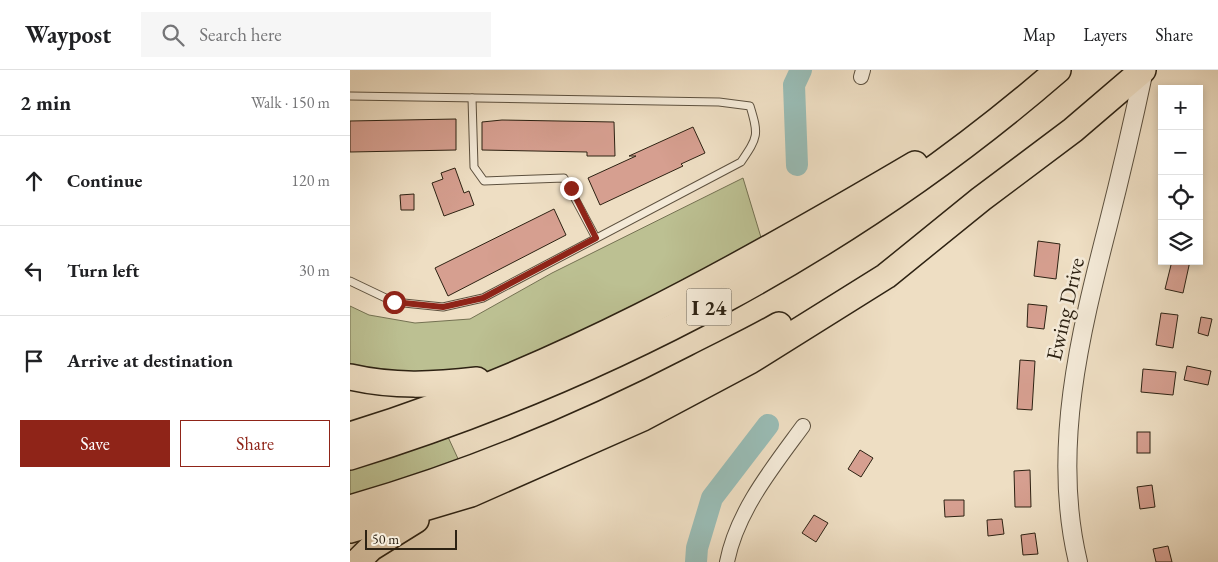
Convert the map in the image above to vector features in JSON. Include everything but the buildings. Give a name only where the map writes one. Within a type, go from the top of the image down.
[{"type":"highway","name":"I 24","points":[[350,457],[482,412],[566,377],[666,330],[756,283],[873,211],[954,155],[1058,70]]},
{"type":"highway","name":"I 24","points":[[350,508],[411,489],[564,430],[652,391],[782,323],[853,281],[981,199],[1073,130],[1144,70]]},
{"type":"highway","points":[[350,435],[465,395],[663,305],[782,241],[914,165],[1032,92]]},
{"type":"highway","points":[[357,562],[371,548],[404,525],[643,418],[750,361],[886,276],[981,199]]},
{"type":"highway","points":[[350,377],[374,383],[419,385],[507,377]]},
{"type":"highway","points":[[350,530],[471,494]]},
{"type":"street","name":"Ewing Drive","points":[[1078,562],[1071,532],[1068,459],[1072,382],[1091,290],[1144,70]]},
{"type":"street","points":[[727,562],[732,540],[768,475],[803,426]]},
{"type":"lane","points":[[350,96],[719,102],[750,106],[756,139],[741,162],[483,298],[443,307],[394,302],[350,281]]},
{"type":"lane","points":[[472,98],[474,167],[484,181],[564,178],[596,238]]},
{"type":"green space","points":[[743,178],[763,244],[504,368],[463,377],[366,372],[350,364],[350,306],[369,315],[415,323],[470,319],[552,273]]},
{"type":"green space","points":[[448,437],[460,463],[350,499],[350,470]]},
{"type":"waterway","points":[[797,165],[794,85],[801,70]]},
{"type":"waterway","points":[[696,562],[697,548],[712,498],[768,425]]},
{"type":"route","points":[[394,302],[443,307],[483,298],[596,238],[571,188]]}]
